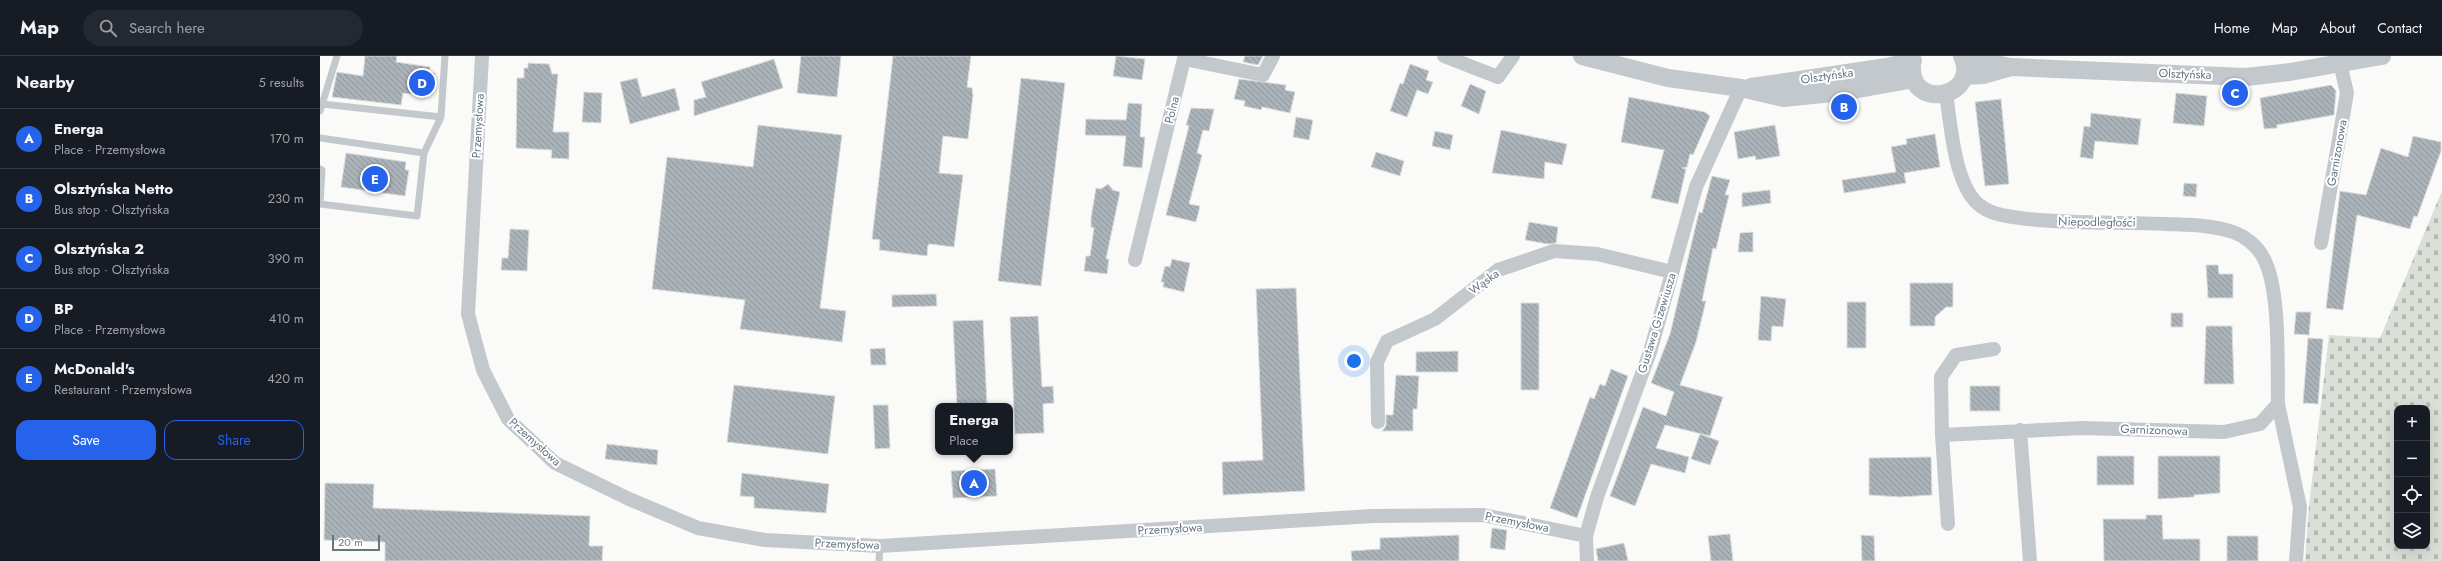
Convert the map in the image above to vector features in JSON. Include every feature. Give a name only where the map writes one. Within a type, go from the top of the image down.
[{"type":"street","name":"Przemysłowa","points":[[482,56],[468,314],[483,370],[508,419],[555,463],[629,498],[698,528],[765,540],[880,546],[1412,516],[1483,515],[1586,536]]},
{"type":"street","name":"Polna","points":[[1135,260],[1184,59],[1263,75],[1273,56]]},
{"type":"street","points":[[1444,56],[1498,77],[1513,56]]},
{"type":"street","name":"Olsztyńska","points":[[1582,56],[1668,78],[1741,88],[1783,98],[1842,92],[1914,65]]},
{"type":"street","name":"Olsztyńska","points":[[1963,57],[2011,67],[2246,77],[2290,72],[2382,56]]},
{"type":"street","points":[[1914,65],[1924,90],[1931,94],[1946,94],[1958,86],[1964,76],[1965,65],[1963,57]]},
{"type":"street","name":"Garnizonowa","points":[[2321,243],[2347,93],[2340,63]]},
{"type":"street","name":"Olsztyńska","points":[[1964,76],[1983,75],[2011,67]]},
{"type":"street","name":"Gustawa Gizewiusza","points":[[1587,561],[1586,536],[1597,497],[1650,352],[1696,187],[1741,88]]},
{"type":"street","name":"Niepodległości","points":[[1946,94],[1958,166],[1965,186],[1981,207],[2005,216],[2065,222],[2128,222],[2195,225],[2234,232],[2252,244],[2263,258],[2270,273],[2275,317],[2278,404]]},
{"type":"street","name":"Wąska","points":[[1378,422],[1377,362],[1387,341],[1435,319],[1498,270],[1554,251],[1597,254],[1672,272]]},
{"type":"street","points":[[1948,524],[1942,435],[1941,377],[1956,355],[1994,349]]},
{"type":"street","points":[[2278,404],[2300,507],[2296,561]]},
{"type":"street","name":"Garnizonowa","points":[[1942,435],[2082,428],[2224,432],[2260,424],[2278,404]]},
{"type":"street","points":[[2020,430],[2030,561]]},
{"type":"lane","points":[[337,56],[321,107],[441,117]]},
{"type":"lane","points":[[320,169],[322,170],[320,204],[417,216],[424,153],[441,117],[445,56]]},
{"type":"lane","points":[[320,138],[424,153]]},
{"type":"lane","points":[[879,561],[880,546]]},
{"type":"green space","points":[[2442,191],[2442,561],[2305,561],[2309,506],[2329,335],[2380,338]]},
{"type":"building","points":[[365,56],[397,56],[396,62],[430,67],[429,73],[435,73],[432,94],[427,93],[426,96],[403,93],[401,105],[332,97],[337,72],[363,76]]},
{"type":"building","points":[[801,56],[841,56],[837,97],[797,93]]},
{"type":"building","points":[[893,56],[971,56],[967,87],[972,88],[973,95],[968,139],[943,136],[939,173],[963,175],[954,247],[930,244],[928,245],[927,256],[879,250],[880,240],[872,239]]},
{"type":"building","points":[[1116,56],[1145,59],[1142,80],[1113,76]]},
{"type":"building","points":[[1245,56],[1263,56],[1258,65],[1243,62]]},
{"type":"building","points":[[774,59],[783,88],[694,116],[694,100],[706,97],[701,82]]},
{"type":"building","points":[[528,63],[549,64],[552,74],[558,74],[553,132],[569,132],[569,159],[551,158],[552,150],[516,148],[517,78],[524,78],[524,68],[528,68]]},
{"type":"building","points":[[1410,64],[1429,71],[1426,80],[1433,82],[1428,94],[1417,90],[1407,117],[1390,111],[1400,83],[1403,84]]},
{"type":"building","points":[[637,78],[642,97],[675,88],[680,110],[630,124],[620,82]]},
{"type":"building","points":[[1021,78],[1065,83],[1041,286],[998,281]]},
{"type":"building","points":[[1239,79],[1286,85],[1285,90],[1295,92],[1290,113],[1262,107],[1261,110],[1244,106],[1245,101],[1234,99]]},
{"type":"building","points":[[1470,84],[1486,91],[1479,114],[1461,106]]},
{"type":"building","points":[[2331,85],[2336,91],[2334,115],[2277,125],[2277,128],[2264,129],[2260,98]]},
{"type":"building","points":[[584,92],[602,93],[601,123],[582,122]]},
{"type":"building","points":[[2176,93],[2207,96],[2204,126],[2173,123]]},
{"type":"building","points":[[1629,97],[1705,112],[1710,116],[1693,155],[1690,154],[1687,167],[1682,168],[1686,169],[1678,204],[1651,198],[1664,150],[1621,142]]},
{"type":"building","points":[[2001,99],[2009,184],[1985,186],[1975,102]]},
{"type":"building","points":[[1128,103],[1142,104],[1140,137],[1145,137],[1142,168],[1123,166],[1126,136],[1085,135],[1086,119],[1126,120]]},
{"type":"building","points":[[1191,108],[1214,109],[1209,131],[1203,130],[1197,153],[1202,155],[1189,204],[1200,206],[1196,222],[1166,215],[1189,126],[1186,125]]},
{"type":"building","points":[[2091,113],[2141,119],[2138,145],[2095,141],[2093,159],[2080,157],[2084,126],[2090,127]]},
{"type":"building","points":[[1296,117],[1313,120],[1309,140],[1293,137]]},
{"type":"building","points":[[758,125],[842,135],[820,308],[846,311],[842,342],[740,329],[745,300],[652,289],[667,157],[753,167]]},
{"type":"building","points":[[1775,125],[1780,156],[1756,160],[1755,156],[1738,159],[1734,132]]},
{"type":"building","points":[[1501,130],[1567,144],[1562,165],[1545,162],[1544,179],[1492,173]]},
{"type":"building","points":[[1435,131],[1453,135],[1450,150],[1432,146]]},
{"type":"building","points":[[1935,134],[1940,167],[1904,173],[1906,183],[1844,193],[1842,180],[1896,172],[1891,147],[1907,144],[1906,139]]},
{"type":"building","points":[[2413,136],[2441,142],[2441,151],[2417,217],[2414,216],[2410,229],[2357,215],[2343,310],[2326,308],[2340,191],[2366,195],[2381,148],[2408,157]]},
{"type":"building","points":[[1376,152],[1404,161],[1400,176],[1371,167]]},
{"type":"building","points":[[346,153],[406,162],[405,170],[409,170],[405,196],[341,187]]},
{"type":"building","points":[[1712,176],[1730,180],[1725,195],[1729,195],[1716,249],[1713,248],[1702,301],[1706,301],[1696,342],[1680,385],[1723,397],[1710,436],[1665,425],[1656,448],[1689,457],[1685,473],[1651,464],[1635,506],[1610,496],[1643,407],[1666,416],[1674,392],[1651,383],[1670,334],[1699,212],[1702,213]]},
{"type":"building","points":[[2184,183],[2197,184],[2196,197],[2183,196]]},
{"type":"building","points":[[1108,184],[1113,190],[1120,192],[1106,259],[1109,259],[1107,274],[1084,271],[1086,256],[1090,256],[1094,228],[1091,227],[1091,218],[1096,188],[1101,189]]},
{"type":"building","points":[[1770,190],[1771,203],[1742,207],[1742,193]]},
{"type":"building","points":[[1529,222],[1558,227],[1556,243],[1548,244],[1525,240]]},
{"type":"building","points":[[510,229],[529,230],[527,271],[501,270],[502,258],[508,258]]},
{"type":"building","points":[[1753,232],[1753,252],[1738,252],[1740,233]]},
{"type":"building","points":[[1172,259],[1190,263],[1184,292],[1163,287],[1164,282],[1161,282],[1165,266],[1170,267]]},
{"type":"building","points":[[2206,265],[2218,265],[2219,274],[2233,274],[2233,298],[2208,298]]},
{"type":"building","points":[[1910,283],[1953,283],[1953,307],[1946,307],[1935,317],[1935,326],[1910,326]]},
{"type":"building","points":[[1296,288],[1305,491],[1223,495],[1222,462],[1263,460],[1256,289]]},
{"type":"building","points":[[936,294],[937,306],[892,307],[892,295]]},
{"type":"building","points":[[1761,296],[1786,299],[1783,327],[1772,326],[1771,341],[1758,340]]},
{"type":"building","points":[[1847,302],[1866,302],[1866,348],[1847,348]]},
{"type":"building","points":[[1521,303],[1539,303],[1539,390],[1521,390]]},
{"type":"building","points":[[2296,312],[2311,312],[2309,335],[2294,334]]},
{"type":"building","points":[[2171,313],[2183,313],[2183,327],[2171,327]]},
{"type":"building","points":[[1038,316],[1042,387],[1053,386],[1054,403],[1043,404],[1044,433],[1015,434],[1010,317]]},
{"type":"building","points":[[983,320],[987,403],[957,403],[953,321]]},
{"type":"building","points":[[2206,326],[2232,326],[2234,384],[2204,384]]},
{"type":"building","points":[[2308,338],[2323,339],[2318,404],[2303,403]]},
{"type":"building","points":[[885,348],[886,365],[871,365],[870,349]]},
{"type":"building","points":[[1458,351],[1458,372],[1416,372],[1416,352]]},
{"type":"building","points":[[1611,369],[1628,376],[1577,518],[1550,508],[1590,397],[1594,399],[1600,384],[1605,386]]},
{"type":"building","points":[[1396,375],[1419,376],[1417,409],[1413,409],[1413,431],[1382,431],[1386,426],[1386,415],[1393,415]]},
{"type":"building","points":[[734,385],[835,396],[828,454],[727,442]]},
{"type":"building","points":[[1970,386],[2000,386],[2000,411],[1970,411]]},
{"type":"building","points":[[873,405],[888,405],[890,448],[875,449]]},
{"type":"building","points":[[1700,434],[1719,441],[1710,465],[1691,459]]},
{"type":"building","points":[[607,444],[658,450],[657,465],[605,459]]},
{"type":"building","points":[[2097,456],[2134,456],[2134,485],[2097,485]]},
{"type":"building","points":[[2158,456],[2220,456],[2220,493],[2194,495],[2194,497],[2158,499]]},
{"type":"building","points":[[1931,457],[1932,495],[1900,497],[1869,495],[1869,458]]},
{"type":"building","points":[[995,469],[997,496],[953,498],[951,471]]},
{"type":"building","points":[[742,473],[829,484],[826,513],[754,508],[754,497],[740,496]]},
{"type":"building","points":[[325,483],[374,484],[373,508],[590,516],[589,546],[603,546],[602,561],[385,561],[385,542],[324,540]]},
{"type":"building","points":[[2146,515],[2162,515],[2163,539],[2200,539],[2200,561],[2104,561],[2103,519],[2146,519]]},
{"type":"building","points":[[1492,528],[1507,530],[1505,550],[1490,548]]},
{"type":"building","points":[[1730,534],[1733,561],[1711,561],[1708,536]]},
{"type":"building","points":[[1459,535],[1459,561],[1352,561],[1351,551],[1380,549],[1380,538]]},
{"type":"building","points":[[1861,535],[1874,536],[1875,561],[1862,561]]},
{"type":"building","points":[[2227,536],[2258,536],[2258,561],[2227,561]]},
{"type":"building","points":[[1624,543],[1628,561],[1598,561],[1596,549]]},
{"type":"place","name":"BP","points":[[422,83]]},
{"type":"place","name":"Olsztyńska 2","points":[[2235,93]]},
{"type":"place","name":"Olsztyńska Netto","points":[[1844,107]]},
{"type":"place","name":"McDonald's","points":[[375,179]]},
{"type":"place","name":"Energa","points":[[974,483]]}]
